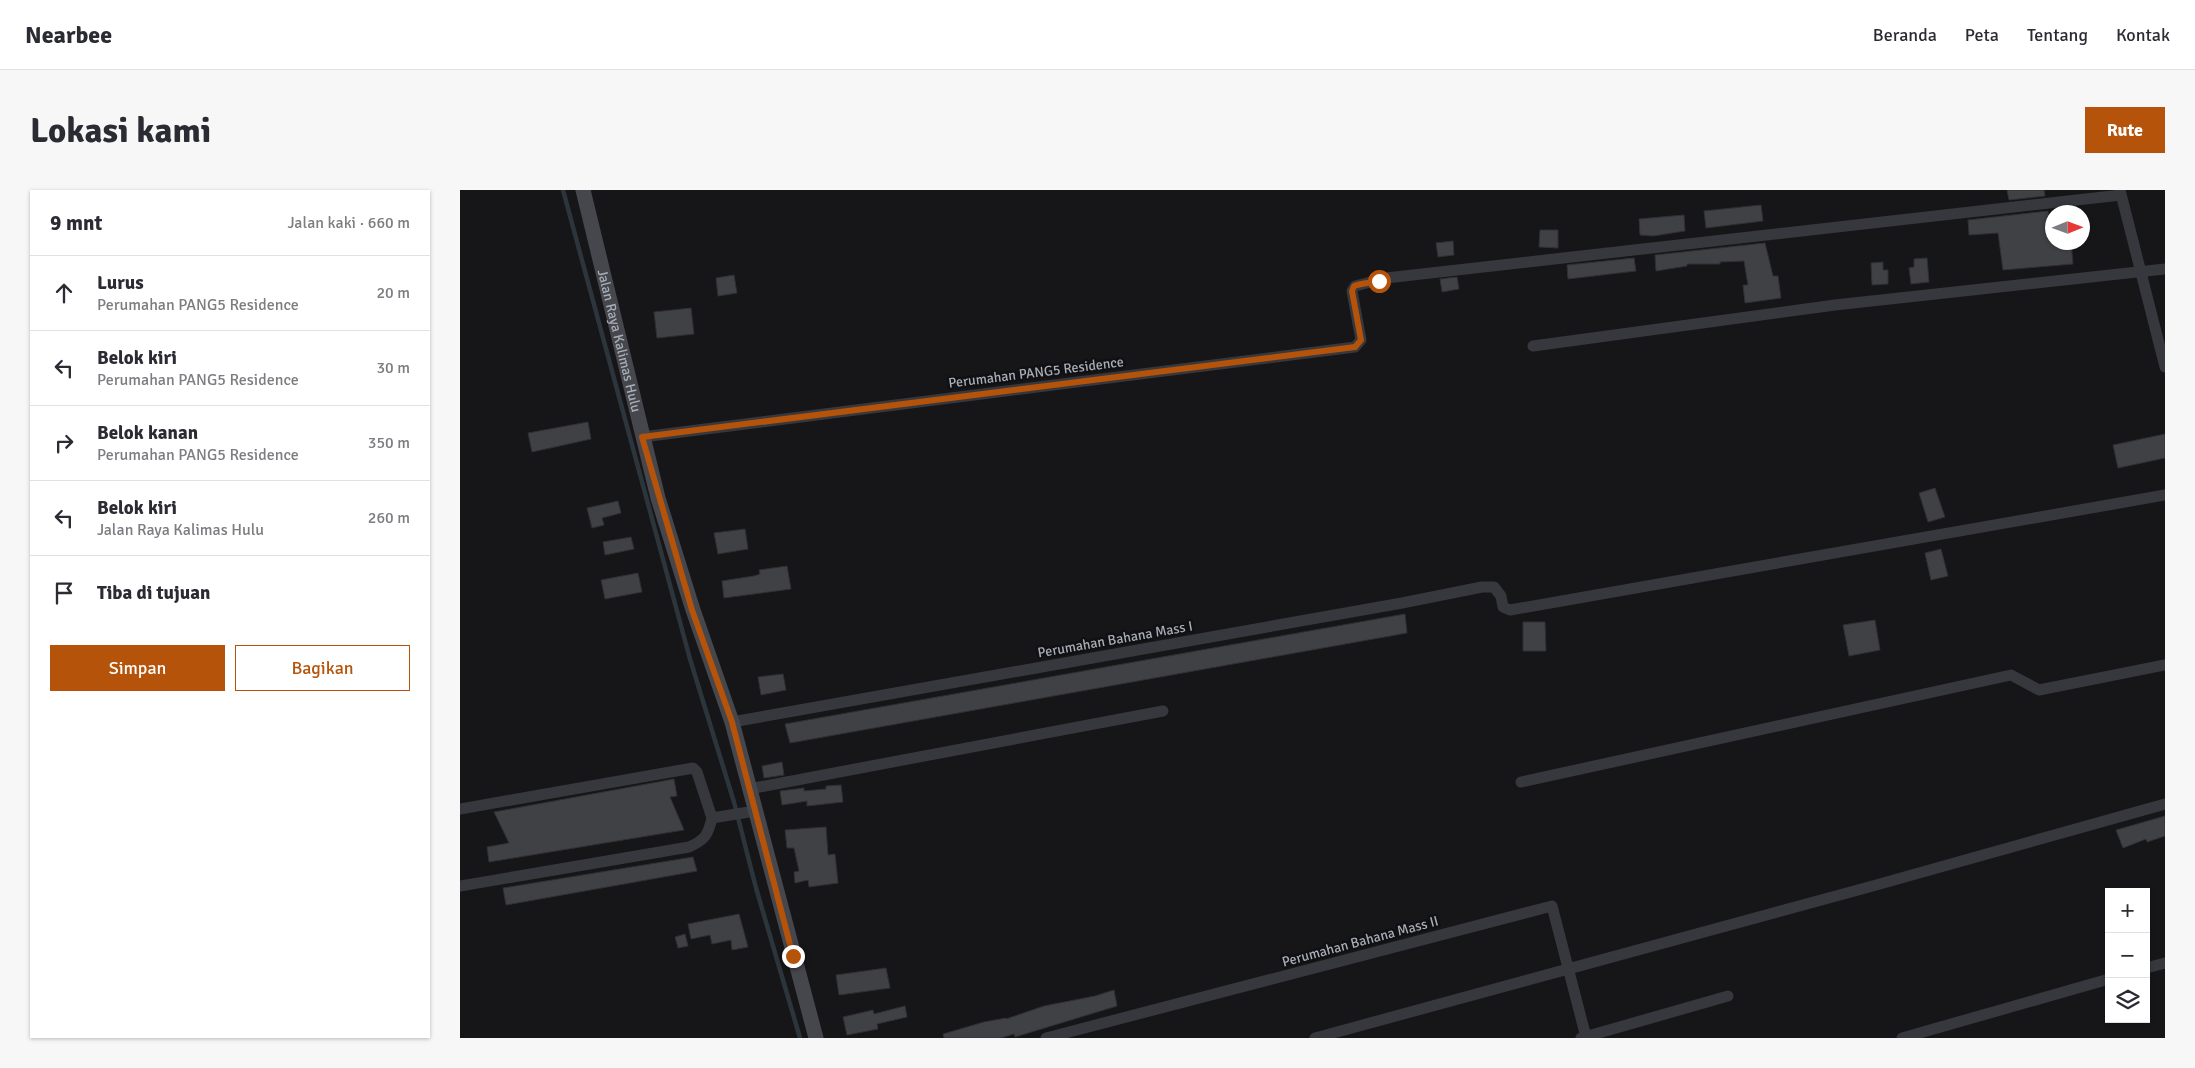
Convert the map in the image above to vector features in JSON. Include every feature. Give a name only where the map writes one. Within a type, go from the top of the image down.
[{"type":"street","name":"Jalan Raya Kalimas Hulu","points":[[582,190],[642,437],[692,610],[732,722],[749,789],[744,813],[816,1038]]},
{"type":"street","name":"Perumahan PANG5 Residence","points":[[642,437],[1355,347],[1361,340],[1352,291],[1354,286],[1386,278],[2121,193]]},
{"type":"street","points":[[2121,193],[2165,368]]},
{"type":"street","points":[[1533,346],[1836,305],[1986,287],[2165,269]]},
{"type":"street","name":"Perumahan Bahana Mass I","points":[[732,722],[1402,604],[1482,587],[1492,586],[1499,593],[1503,607],[1510,610],[2165,495]]},
{"type":"street","points":[[1521,782],[2011,675],[2039,690],[2165,664]]},
{"type":"street","points":[[749,789],[1163,711]]},
{"type":"street","points":[[460,809],[693,768],[697,772],[712,818],[708,834],[704,840],[689,847],[460,886]]},
{"type":"street","points":[[1315,1038],[2165,804]]},
{"type":"street","points":[[712,818],[744,813]]},
{"type":"street","name":"Perumahan Bahana Mass II","points":[[1046,1038],[1552,906],[1583,1037]]},
{"type":"street","points":[[2150,967],[2165,963]]},
{"type":"street","points":[[1902,1038],[2105,980]]},
{"type":"street","points":[[1583,1037],[1728,996]]},
{"type":"building","points":[[2007,190],[2044,190],[2045,196],[2009,200]]},
{"type":"building","points":[[1761,205],[1763,221],[1706,228],[1704,211]]},
{"type":"building","points":[[2045,211],[2045,250],[2072,250],[2073,264],[2003,270],[1998,233],[1969,235],[1968,220]]},
{"type":"building","points":[[1684,215],[1685,231],[1653,236],[1640,235],[1639,219]]},
{"type":"building","points":[[1540,230],[1558,230],[1558,248],[1539,247]]},
{"type":"building","points":[[1453,241],[1454,255],[1438,257],[1436,243]]},
{"type":"building","points":[[1765,243],[1773,276],[1778,276],[1781,298],[1745,303],[1743,285],[1748,285],[1744,261],[1720,262],[1720,264],[1687,264],[1687,266],[1656,271],[1655,255]]},
{"type":"building","points":[[1634,258],[1636,271],[1568,279],[1567,265]]},
{"type":"building","points":[[1927,258],[1929,282],[1911,284],[1909,268],[1914,267],[1914,259]]},
{"type":"building","points":[[1883,262],[1883,270],[1888,270],[1888,284],[1872,285],[1871,263]]},
{"type":"building","points":[[734,275],[737,293],[718,296],[716,278]]},
{"type":"building","points":[[1457,277],[1459,289],[1442,292],[1440,279]]},
{"type":"building","points":[[691,308],[694,334],[657,338],[654,312]]},
{"type":"building","points":[[588,422],[591,439],[532,452],[528,433]]},
{"type":"building","points":[[2165,434],[2165,458],[2118,468],[2113,445]]},
{"type":"building","points":[[1935,488],[1945,517],[1928,522],[1919,493]]},
{"type":"building","points":[[618,501],[621,513],[602,518],[604,525],[592,528],[587,508]]},
{"type":"building","points":[[745,529],[748,549],[718,554],[714,533]]},
{"type":"building","points":[[631,537],[634,549],[605,555],[603,542]]},
{"type":"building","points":[[1941,549],[1948,576],[1931,580],[1925,553]]},
{"type":"building","points":[[787,566],[791,589],[724,598],[722,581],[754,576],[760,574],[759,570]]},
{"type":"building","points":[[638,573],[642,592],[605,599],[601,580]]},
{"type":"building","points":[[1405,614],[1407,633],[790,743],[785,724]]},
{"type":"building","points":[[1875,620],[1880,650],[1849,656],[1843,625]]},
{"type":"building","points":[[1523,622],[1545,622],[1546,651],[1523,651]]},
{"type":"building","points":[[783,674],[786,690],[761,695],[758,677]]},
{"type":"building","points":[[782,762],[784,775],[764,778],[762,766]]},
{"type":"building","points":[[674,779],[677,796],[670,797],[684,830],[489,862],[487,847],[509,843],[494,812]]},
{"type":"building","points":[[841,785],[843,802],[807,806],[807,801],[782,805],[780,791],[804,788],[804,791],[826,789],[826,786]]},
{"type":"building","points":[[2165,816],[2165,836],[2147,842],[2146,839],[2123,848],[2116,830]]},
{"type":"building","points":[[826,827],[828,855],[835,854],[838,883],[809,887],[808,880],[795,883],[794,872],[799,871],[794,848],[787,848],[785,830]]},
{"type":"building","points":[[693,857],[697,871],[506,905],[503,888]]},
{"type":"building","points":[[739,914],[748,947],[732,950],[731,940],[712,944],[710,935],[691,939],[688,924]]},
{"type":"building","points":[[685,934],[688,946],[678,948],[675,937]]},
{"type":"building","points":[[886,968],[890,988],[839,995],[836,975]]},
{"type":"building","points":[[1114,990],[1117,1006],[1015,1037],[1014,1034],[1001,1038],[944,1038],[943,1034],[984,1022],[1006,1019],[1044,1006],[1095,996]]},
{"type":"building","points":[[905,1006],[907,1017],[877,1024],[878,1029],[847,1035],[843,1017],[873,1010],[874,1014]]},
{"type":"waterway","points":[[563,190],[690,659],[734,802],[756,888],[800,1038]]},
{"type":"route","points":[[793,956],[732,722],[692,610],[658,498],[642,437],[1355,347],[1361,340],[1352,291],[1354,286],[1379,281]]}]
